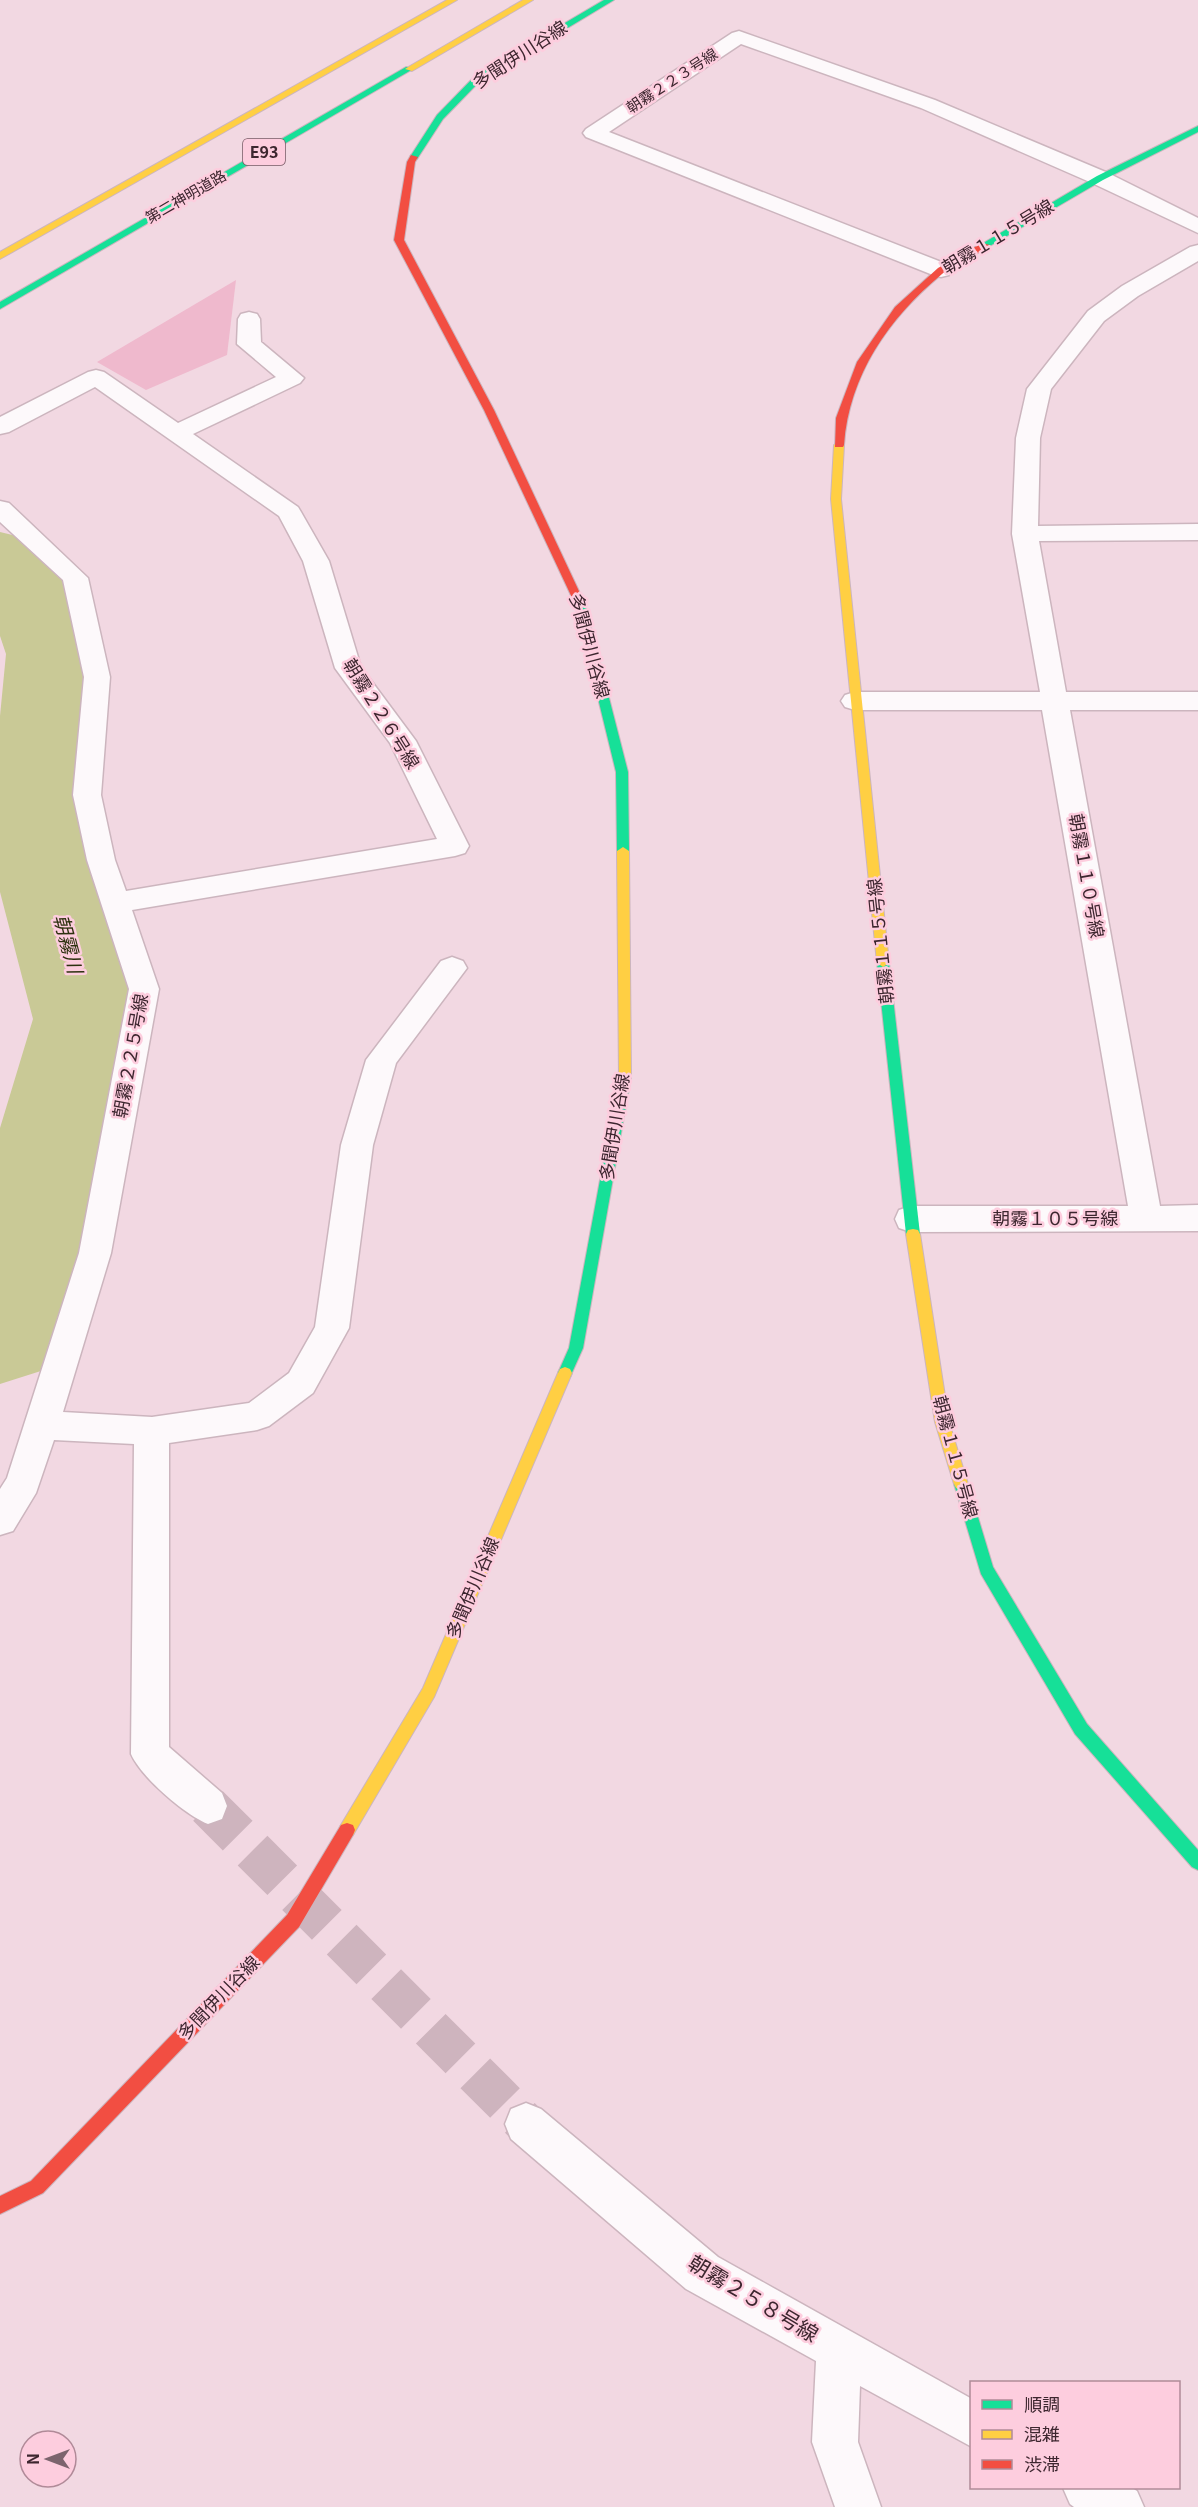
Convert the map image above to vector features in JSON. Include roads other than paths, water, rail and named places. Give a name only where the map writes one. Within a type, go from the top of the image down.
[{"type":"main road","name":"E93","points":[[0,256],[453,0]]},
{"type":"main road","name":"第二神明道路","points":[[0,306],[136,225],[529,0]]},
{"type":"main road","name":"多聞伊川谷線","points":[[0,2205],[37,2187],[293,1921],[429,1692],[576,1348],[625,1080],[622,772],[578,597],[489,411],[399,240],[411,162],[440,117],[478,78],[610,0]]},
{"type":"main road","name":"朝霧１１５号線","points":[[1198,129],[1100,178],[940,270],[898,309],[862,362],[841,418],[836,499],[855,701],[911,1219],[942,1422],[986,1569],[1081,1729],[1198,1862]]},
{"type":"main road","points":[[0,240],[66,218]]},
{"type":"street","name":"朝霧２２３号線","points":[[940,270],[593,133],[739,37],[928,104],[1100,178]]},
{"type":"street","points":[[1100,178],[1198,226]]},
{"type":"street","name":"朝霧１１０号線","points":[[1146,1218],[1025,534],[1028,438],[1039,389],[1066,351],[1096,316],[1130,291],[1198,252]]},
{"type":"street","points":[[176,433],[292,378],[249,344],[249,319]]},
{"type":"street","name":"朝霧２２６号線","points":[[0,428],[96,377],[289,512],[316,561],[348,668],[402,741],[455,846],[115,903]]},
{"type":"street","name":"朝霧２２５号線","points":[[0,508],[75,578],[97,677],[87,795],[100,860],[144,989],[95,1253],[23,1482],[0,1520]]},
{"type":"street","points":[[1025,534],[1198,532]]},
{"type":"street","points":[[855,701],[1198,701]]},
{"type":"street","points":[[42,1425],[153,1431],[257,1416],[301,1383],[332,1328],[357,1145],[381,1060],[452,968]]},
{"type":"street","name":"朝霧１０５号線","points":[[911,1219],[1198,1218]]},
{"type":"street","points":[[153,1431],[150,1755],[207,1806]]},
{"type":"street","name":"朝霧２５８号線","points":[[526,2124],[702,2273],[970,2423]]},
{"type":"street","points":[[839,2350],[836,2442],[858,2507]]},
{"type":"street","points":[[1090,2489],[1121,2507]]},
{"type":"waterway","name":"朝霧川","points":[[0,560],[34,594],[54,654],[40,845],[88,1019],[0,1335]]},
{"type":"tunnel","points":[[208,1806],[526,2124]]}]
